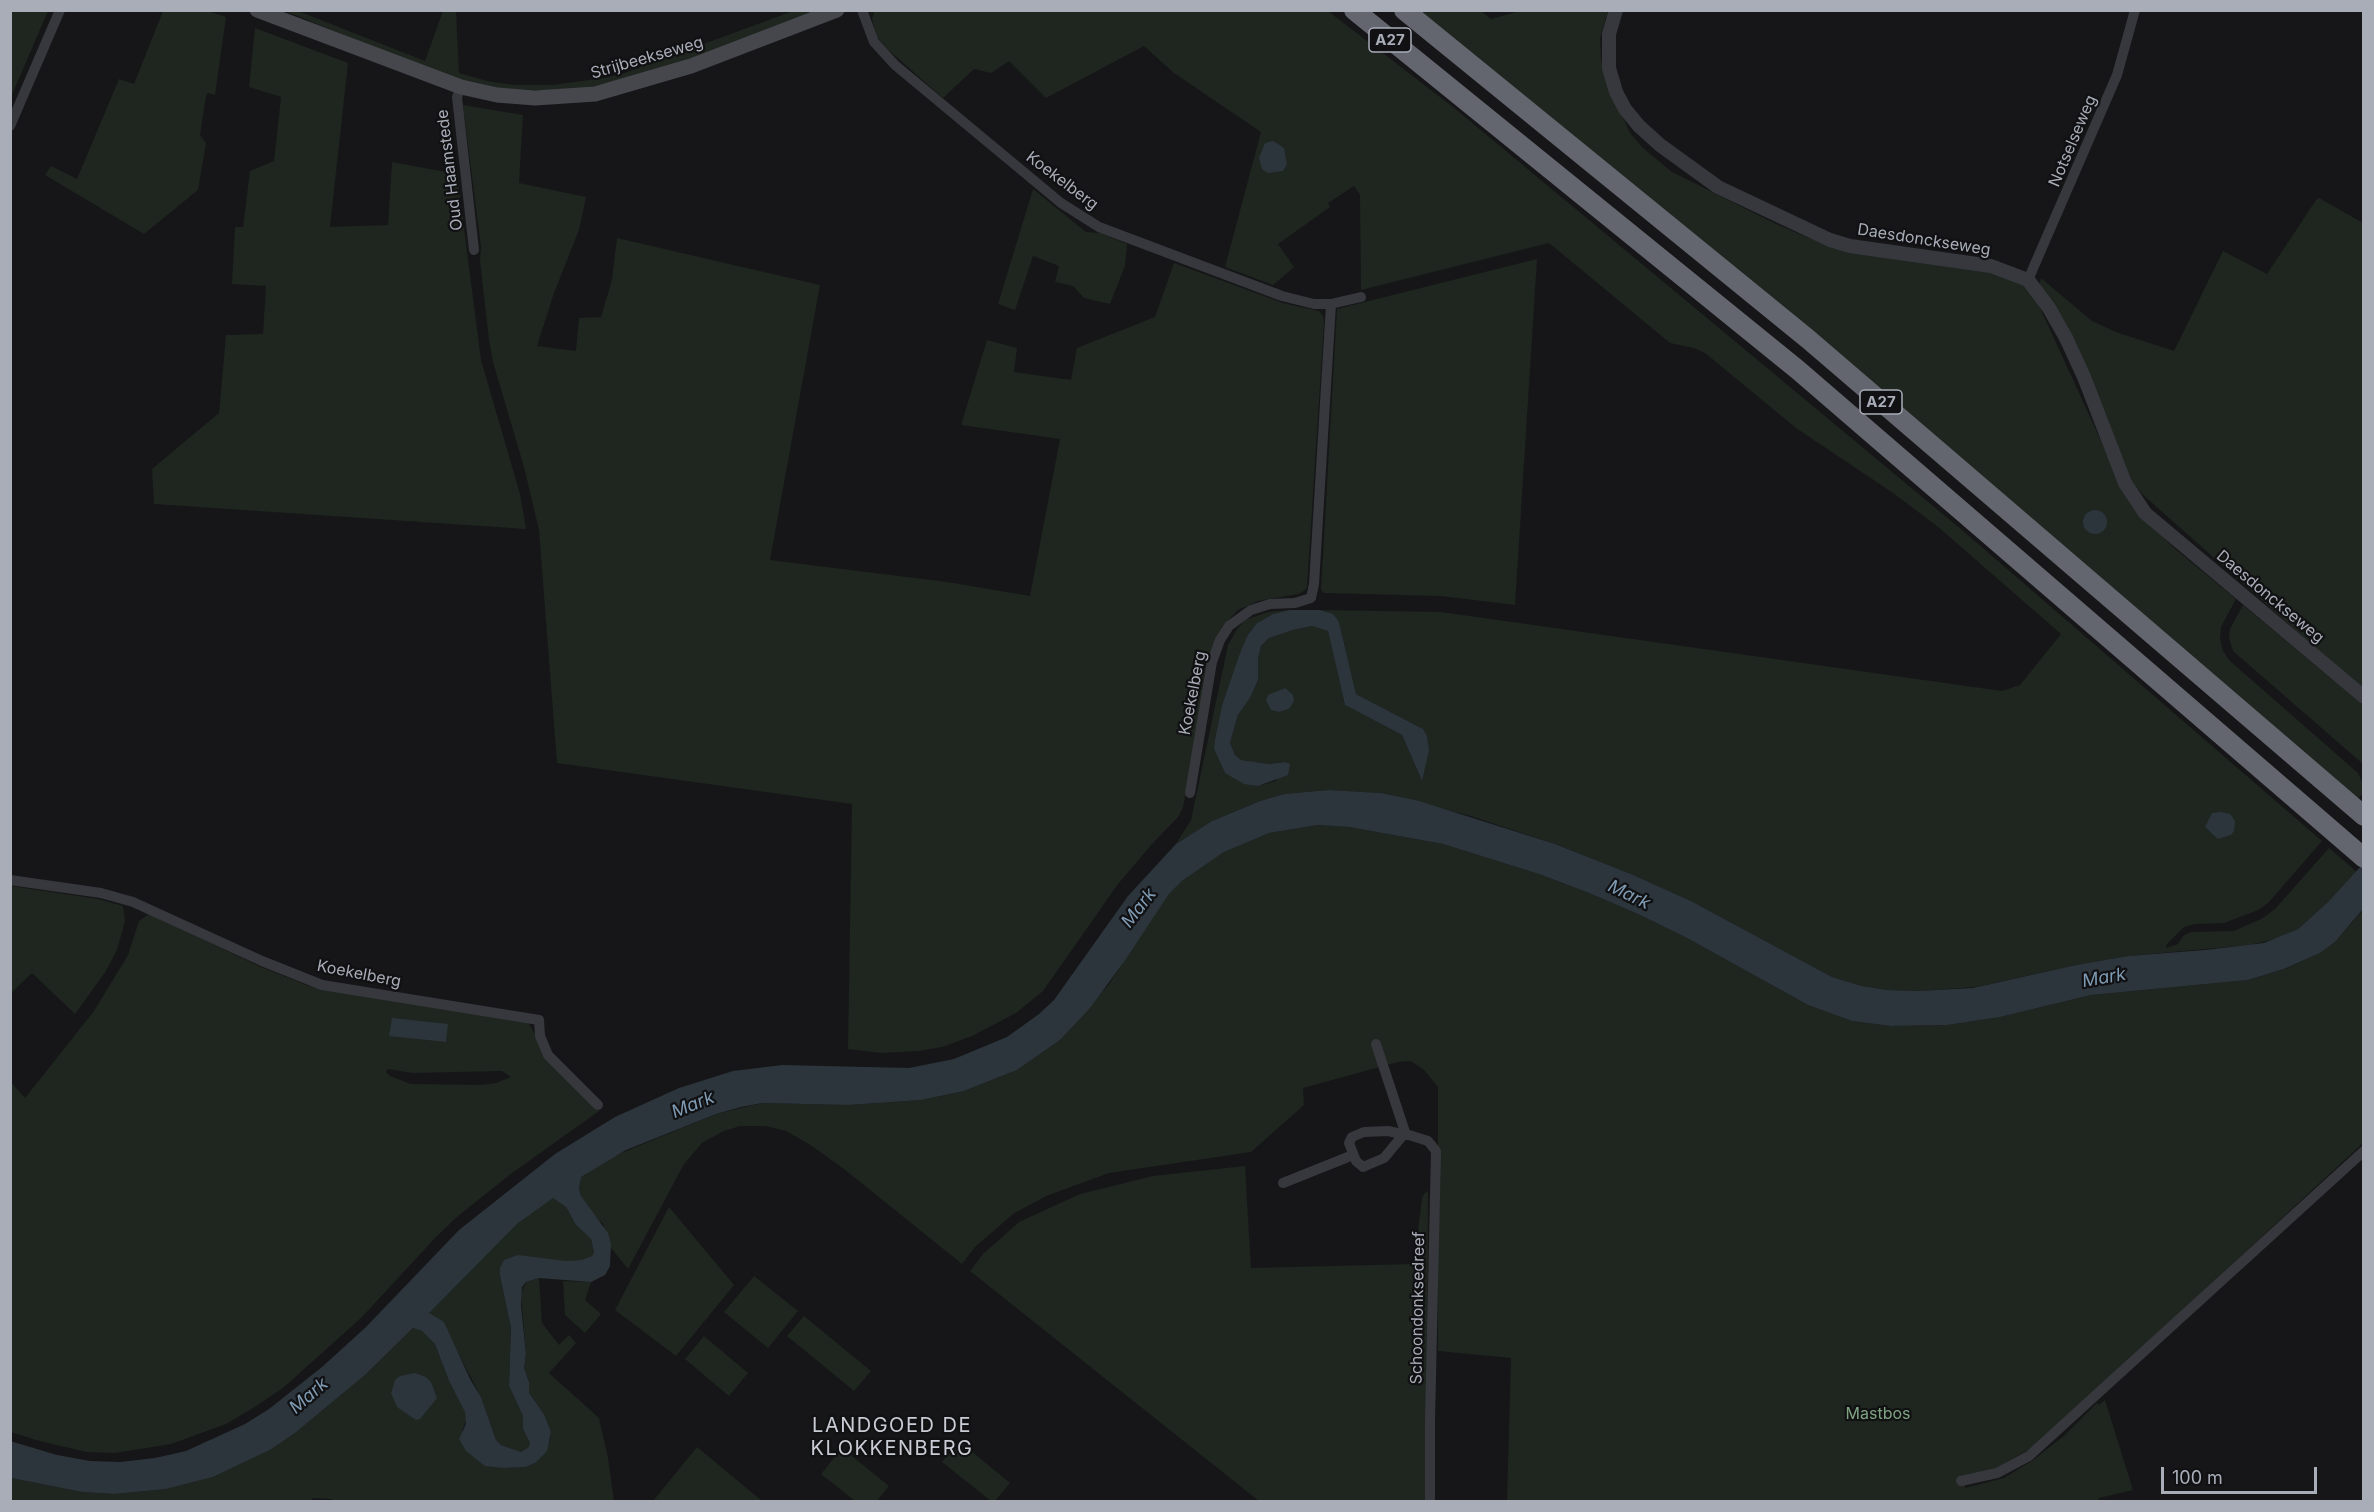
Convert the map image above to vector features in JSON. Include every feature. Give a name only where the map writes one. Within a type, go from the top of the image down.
[{"type":"highway","name":"A27","points":[[1354,10],[1798,370],[2364,858]]},
{"type":"highway","name":"A27","points":[[1404,10],[1808,339],[2356,810]]},
{"type":"main road","name":"Strijbeekseweg","points":[[257,10],[461,87],[497,95],[535,98],[595,94],[691,66],[837,10]]},
{"type":"street","points":[[10,126],[60,10]]},
{"type":"street","name":"Koekelberg","points":[[862,10],[874,42],[895,64],[1061,203],[1099,227],[1231,279],[1293,299],[1314,304],[1331,304],[1361,297]]},
{"type":"street","name":"Daesdonckseweg","points":[[1616,10],[1609,34],[1609,68],[1616,92],[1625,109],[1659,145],[1718,187],[1830,240],[1850,246],[1991,266],[2028,280],[2049,308],[2066,338],[2084,377],[2125,483],[2145,513],[2364,698]]},
{"type":"street","name":"Notselseweg","points":[[2028,280],[2117,75],[2135,10]]},
{"type":"street","name":"Oud Haamstede","points":[[461,87],[457,97],[474,250]]},
{"type":"street","name":"Koekelberg","points":[[1190,793],[1212,662],[1220,640],[1229,626],[1251,610],[1270,604],[1295,603],[1311,598],[1314,584],[1331,304]]},
{"type":"street","name":"Koekelberg","points":[[10,880],[100,893],[133,902],[262,961],[322,985],[539,1020],[540,1036],[548,1055],[598,1105]]},
{"type":"street","points":[[1283,1183],[1353,1155],[1359,1165],[1363,1167],[1371,1165],[1384,1158],[1402,1139],[1405,1134],[1376,1044]]},
{"type":"street","name":"Schoondonksedreef","points":[[1353,1155],[1349,1140],[1356,1135],[1374,1131],[1405,1134],[1428,1141],[1436,1151],[1430,1502]]},
{"type":"street","points":[[1961,1481],[1997,1473],[2029,1456],[2364,1151]]},
{"type":"green space","points":[[878,10],[1328,11],[1453,107],[1962,530],[2322,841],[2269,902],[2258,910],[2224,923],[2195,924],[2184,927],[2166,945],[2167,948],[2178,944],[2184,935],[2191,932],[2234,931],[2263,918],[2275,909],[2329,848],[2357,872],[2298,929],[2275,939],[2249,945],[2128,956],[1976,987],[1918,991],[1862,986],[1832,977],[1691,901],[1631,874],[1555,844],[1471,816],[1381,793],[1329,790],[1284,794],[1260,801],[1212,821],[1176,844],[1191,820],[1228,645],[1245,620],[1268,612],[1289,610],[1273,614],[1257,623],[1247,636],[1222,705],[1214,749],[1225,773],[1258,786],[1276,781],[1285,762],[1269,764],[1241,760],[1235,755],[1230,743],[1238,715],[1250,698],[1258,680],[1258,658],[1261,646],[1269,638],[1312,626],[1328,631],[1345,705],[1402,735],[1421,779],[1423,729],[1356,694],[1339,622],[1333,614],[1320,610],[1441,612],[2002,691],[2020,685],[2061,634],[1937,526],[1893,493],[1796,428],[1705,353],[1670,343],[1549,243],[1361,290],[1360,195],[1354,186],[1328,203],[1330,207],[1278,244],[1294,267],[1273,285],[1225,267],[1261,132],[1174,73],[1144,46],[1046,98],[1009,61],[991,73],[974,69],[943,98],[885,47],[877,37],[872,19],[874,12]],"holes":[[[1285,688],[1289,709],[1279,712],[1271,710],[1268,696]]]},
{"type":"green space","points":[[10,11],[48,11],[11,97]]},
{"type":"green space","points":[[163,11],[208,11],[226,17],[215,95],[208,93],[206,96],[200,135],[206,143],[198,190],[144,234],[45,175],[51,166],[77,179],[119,79],[134,84]]},
{"type":"green space","points":[[285,11],[298,11],[425,61],[443,11],[456,11],[459,73],[487,81],[514,85],[552,85],[625,73],[793,11],[815,12],[680,63],[592,87],[558,91],[487,88],[440,74]]},
{"type":"green space","points":[[1417,11],[1481,11],[1491,19],[1520,11],[1608,11],[1600,38],[1605,78],[1630,133],[1642,147],[1672,172],[1811,239],[1974,268],[2019,280],[2036,299],[2112,465],[2149,523],[2174,548],[2236,599],[2221,627],[2220,639],[2223,651],[2230,661],[2358,773],[2363,784],[2363,793],[2356,802]]},
{"type":"green space","points":[[255,28],[348,63],[330,227],[388,225],[392,162],[457,174],[481,360],[520,494],[526,529],[154,504],[152,469],[219,413],[226,335],[263,334],[266,286],[232,284],[235,227],[243,227],[250,171],[274,161],[281,97],[249,87]]},
{"type":"green space","points":[[463,105],[523,115],[519,183],[586,197],[579,230],[554,293],[537,346],[576,351],[579,318],[601,317],[612,280],[617,238],[820,285],[770,560],[947,582],[1030,596],[1060,439],[961,425],[987,340],[1017,348],[1014,372],[1071,380],[1077,348],[1155,317],[1174,263],[1283,303],[1319,311],[1323,316],[1307,587],[1298,594],[1258,601],[1238,610],[1222,627],[1216,640],[1183,807],[1179,816],[1118,884],[1043,991],[1016,1013],[972,1036],[942,1047],[881,1053],[848,1049],[852,804],[557,763],[539,530],[489,340],[480,261],[481,247]]},
{"type":"green space","points":[[1033,189],[1086,232],[1101,233],[1127,244],[1125,266],[1110,304],[1084,298],[1073,286],[1055,282],[1059,266],[1033,256],[1015,310],[998,304]]},
{"type":"green space","points":[[2319,198],[2363,223],[2363,690],[2142,494],[2130,480],[2039,286],[2041,278],[2092,321],[2116,332],[2174,351],[2223,251],[2267,274]]},
{"type":"green space","points":[[1537,259],[1515,605],[1441,596],[1324,593],[1321,590],[1337,309]]},
{"type":"green space","points":[[2243,605],[2363,705],[2363,764],[2233,651],[2229,638],[2230,629]]},
{"type":"green space","name":"Mastbos","points":[[1318,825],[1349,827],[1443,844],[1539,874],[1638,914],[1687,938],[1808,1005],[1852,1021],[1891,1026],[1947,1025],[2000,1017],[2091,995],[2248,980],[2285,969],[2320,953],[2335,942],[2363,910],[2363,1143],[2054,1429],[2028,1450],[1991,1471],[1965,1477],[1965,1488],[2004,1478],[2032,1461],[2065,1435],[2097,1403],[2099,1405],[2105,1400],[2133,1490],[2099,1498],[2099,1501],[1507,1501],[1511,1358],[1438,1351],[1438,1087],[1424,1070],[1411,1061],[1398,1062],[1303,1088],[1304,1105],[1251,1152],[1109,1173],[1046,1196],[1013,1214],[975,1247],[962,1264],[844,1169],[809,1144],[786,1131],[765,1126],[740,1126],[703,1142],[684,1164],[628,1269],[611,1248],[603,1224],[591,1212],[581,1196],[579,1190],[581,1177],[607,1159],[716,1114],[762,1103],[848,1105],[921,1100],[964,1091],[1017,1070],[1060,1040],[1109,984],[1169,894],[1182,881],[1224,852],[1248,841],[1269,833]]},
{"type":"green space","points":[[11,886],[98,899],[123,906],[125,921],[117,950],[106,971],[75,1014],[32,973],[11,993]]},
{"type":"green space","points":[[149,914],[261,967],[309,986],[528,1022],[543,1050],[568,1081],[599,1111],[512,1173],[458,1216],[362,1317],[283,1388],[250,1410],[226,1424],[171,1444],[115,1453],[86,1452],[11,1432],[10,1081],[25,1098],[94,1011],[128,955],[139,921]],"holes":[[[447,1024],[446,1042],[389,1035]],[[388,1069],[412,1073],[502,1071],[511,1077],[496,1083],[481,1085],[411,1084],[390,1076],[386,1072]]]},
{"type":"green space","points":[[1245,1166],[1251,1268],[1414,1264],[1422,1198],[1428,1191],[1427,1501],[1259,1501],[970,1271],[983,1254],[1019,1222],[1080,1194],[1153,1176]]},
{"type":"green space","points":[[553,1197],[566,1207],[576,1225],[591,1239],[594,1252],[592,1256],[581,1260],[500,1268],[511,1328],[509,1386],[523,1416],[523,1429],[530,1443],[530,1447],[521,1452],[501,1445],[496,1440],[481,1397],[442,1322],[428,1313],[517,1224]]},
{"type":"green space","points":[[669,1207],[734,1285],[676,1356],[615,1310]]},
{"type":"green space","points":[[754,1276],[798,1311],[768,1348],[724,1312]]},
{"type":"green space","points":[[539,1278],[542,1323],[559,1345],[569,1335],[576,1343],[549,1373],[599,1418],[614,1501],[333,1502],[331,1499],[313,1498],[309,1502],[11,1502],[10,1478],[82,1492],[115,1494],[166,1489],[213,1477],[270,1450],[295,1433],[365,1375],[413,1328],[422,1331],[435,1344],[449,1381],[466,1412],[467,1419],[462,1431],[504,1468],[526,1467],[535,1463],[550,1440],[551,1432],[544,1414],[529,1393],[529,1382],[524,1368],[526,1354],[521,1294],[526,1282]]},
{"type":"green space","points":[[563,1281],[591,1282],[585,1300],[601,1314],[585,1333],[565,1315]]},
{"type":"green space","points":[[804,1316],[871,1371],[854,1391],[787,1336]]},
{"type":"green space","points":[[704,1336],[748,1373],[729,1396],[685,1359]]},
{"type":"green space","points":[[959,1441],[1010,1483],[995,1501],[991,1501],[942,1462]]},
{"type":"green space","points":[[697,1447],[762,1501],[653,1501]]},
{"type":"green space","points":[[842,1448],[889,1486],[877,1501],[855,1501],[821,1474]]},
{"type":"water","points":[[1273,141],[1284,148],[1287,164],[1283,171],[1268,173],[1262,169],[1259,158],[1265,143]]},
{"type":"water","points":[[2095,510],[2104,513],[2107,522],[2104,531],[2095,534],[2086,531],[2083,522],[2086,513]]},
{"type":"water","points":[[1289,610],[1320,610],[1333,614],[1339,622],[1356,694],[1423,729],[1427,736],[1429,750],[1422,781],[1402,735],[1345,705],[1328,631],[1312,626],[1269,638],[1261,646],[1258,658],[1258,680],[1250,698],[1238,715],[1230,743],[1235,755],[1241,760],[1290,764],[1288,775],[1258,786],[1244,784],[1225,773],[1214,749],[1215,739],[1222,705],[1239,656],[1247,636],[1257,623],[1273,614]]},
{"type":"water","points":[[1285,688],[1293,695],[1294,701],[1289,709],[1279,712],[1271,710],[1266,700],[1268,695]]},
{"type":"water","name":"Mark","points":[[1329,790],[1381,793],[1419,801],[1555,844],[1691,901],[1832,977],[1862,986],[1887,990],[1973,988],[2128,956],[2264,943],[2298,929],[2328,902],[2363,864],[2363,909],[2335,942],[2320,953],[2284,969],[2248,980],[2091,995],[2000,1017],[1947,1025],[1891,1026],[1852,1021],[1808,1005],[1687,938],[1638,914],[1539,874],[1443,844],[1349,827],[1318,825],[1269,833],[1224,852],[1182,881],[1169,894],[1090,1008],[1060,1040],[1017,1070],[964,1091],[921,1100],[848,1105],[762,1103],[741,1107],[716,1114],[626,1150],[581,1177],[579,1189],[581,1196],[608,1233],[611,1244],[610,1266],[605,1275],[591,1282],[539,1278],[526,1282],[522,1287],[521,1306],[526,1354],[524,1368],[529,1382],[529,1393],[544,1414],[551,1432],[547,1451],[535,1463],[526,1467],[485,1466],[466,1451],[459,1439],[466,1424],[465,1412],[449,1381],[435,1344],[422,1331],[413,1328],[365,1375],[295,1433],[270,1450],[213,1477],[166,1489],[115,1494],[82,1492],[11,1478],[10,1441],[57,1455],[90,1461],[120,1462],[155,1458],[186,1451],[245,1424],[269,1409],[322,1367],[366,1327],[459,1230],[555,1154],[615,1117],[679,1088],[733,1071],[782,1065],[909,1068],[954,1059],[1007,1037],[1054,1000],[1128,896],[1176,844],[1212,821],[1260,801],[1284,794]],"holes":[[[553,1198],[566,1207],[576,1225],[591,1239],[594,1252],[592,1256],[581,1260],[566,1261],[518,1255],[504,1260],[500,1268],[511,1328],[509,1386],[523,1416],[523,1429],[530,1443],[529,1447],[521,1452],[501,1445],[496,1440],[481,1397],[470,1379],[444,1322],[429,1313],[517,1224]]]},
{"type":"water","points":[[2212,813],[2230,814],[2235,821],[2234,831],[2231,835],[2218,839],[2205,827]]},
{"type":"water","points":[[392,1018],[448,1024],[446,1042],[389,1036]]},
{"type":"water","points":[[415,1373],[426,1377],[431,1382],[437,1398],[420,1419],[416,1420],[397,1407],[391,1393],[395,1380],[400,1376]]},
{"type":"district","name":"LANDGOED DE KLOKKENBERG","points":[[892,1438]]}]
